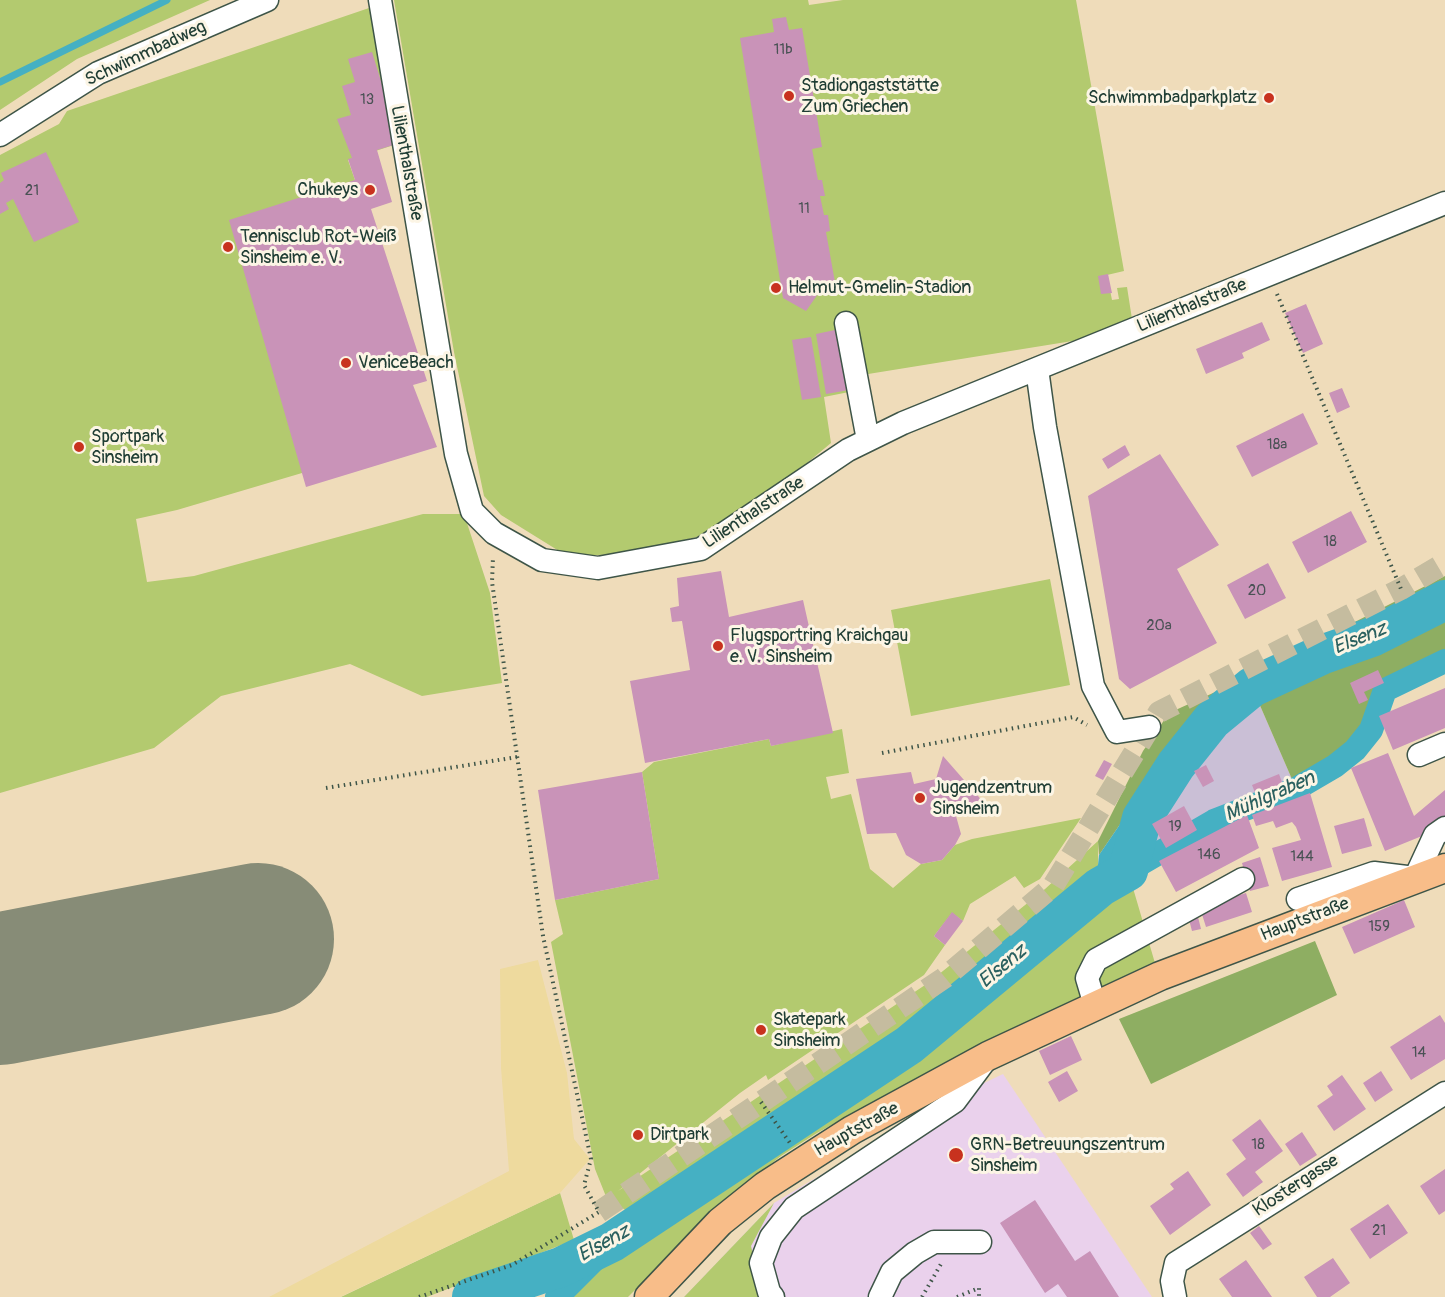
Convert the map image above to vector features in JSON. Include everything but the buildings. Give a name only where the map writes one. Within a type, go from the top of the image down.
[{"type":"main road","name":"Hauptstraße","points":[[650,1297],[720,1222],[765,1186],[852,1130],[988,1056],[1160,976],[1445,868]]},
{"type":"street","name":"Schwimmbadweg","points":[[0,135],[98,73],[267,0]]},
{"type":"street","name":"Lilienthalstraße","points":[[380,0],[456,454],[472,511],[494,533],[542,560],[598,568],[701,549],[848,450],[903,423],[1445,203]]},
{"type":"street","points":[[846,323],[868,440]]},
{"type":"street","points":[[1037,369],[1045,427],[1093,686],[1117,732],[1149,727]]},
{"type":"street","points":[[1419,755],[1445,744]]},
{"type":"street","points":[[1415,878],[1435,836],[1445,828]]},
{"type":"street","name":"Hauptstraße","points":[[1298,899],[1374,873],[1415,878]]},
{"type":"street","points":[[1095,1005],[1087,978],[1096,960],[1243,879]]},
{"type":"street","points":[[774,1297],[769,1292],[761,1263],[771,1237],[794,1208],[955,1101],[988,1056]]},
{"type":"street","name":"Klostergasse","points":[[1174,1296],[1172,1281],[1176,1263],[1445,1093]]},
{"type":"street","points":[[880,1297],[892,1272],[915,1253],[934,1242],[980,1242]]},
{"type":"path","points":[[1269,275],[1401,590]]},
{"type":"path","points":[[418,1297],[512,1265],[599,1212],[584,1185],[591,1159],[543,936],[492,582],[494,533]]},
{"type":"path","points":[[882,753],[1073,717],[1104,736],[1117,732]]},
{"type":"path","points":[[326,788],[517,757]]},
{"type":"path","points":[[761,1102],[795,1151]]},
{"type":"path","points":[[922,1297],[954,1241]]},
{"type":"path","points":[[957,1297],[979,1288],[979,1297]]},
{"type":"shaded area","points":[[1252,687],[1298,793],[1212,825],[1128,871],[1142,818],[1176,765],[1212,720]]},
{"type":"shaded area","name":"GRN-Betreuungszentrum Sinsheim","points":[[1003,1074],[1152,1297],[684,1297],[774,1203],[934,1107]]},
{"type":"green space","points":[[0,0],[210,0],[77,59],[0,110]]},
{"type":"green space","name":"Helmut-Gmelin-Stadion","points":[[394,0],[808,0],[809,5],[843,0],[1076,0],[1124,271],[1107,275],[1112,300],[1119,299],[1117,288],[1127,287],[1132,319],[1091,338],[862,375],[864,389],[824,397],[831,443],[777,488],[713,533],[627,554],[567,556],[501,515],[484,496],[454,352]]},
{"type":"green space","points":[[369,8],[400,143],[348,160],[355,180],[302,473],[177,510],[136,519],[147,582],[194,576],[423,514],[464,514],[490,593],[502,683],[422,696],[350,664],[221,696],[154,748],[0,793],[0,155],[59,124],[67,111]]},
{"type":"green space","points":[[1445,576],[1445,667],[1381,699],[1378,731],[1344,767],[1298,793],[1252,687],[1212,720],[1176,765],[1125,817],[1099,855],[1098,841],[1143,751],[1169,713],[1235,683]]},
{"type":"green space","points":[[1050,579],[1070,685],[911,716],[891,610]]},
{"type":"green space","points":[[842,729],[849,773],[826,777],[831,799],[851,794],[870,869],[893,888],[921,864],[942,860],[955,845],[972,839],[1081,818],[1040,879],[1024,888],[1015,876],[970,904],[963,921],[952,913],[934,936],[945,945],[924,975],[768,1080],[766,1075],[740,1093],[618,1191],[928,983],[1045,889],[1098,841],[1098,890],[1128,871],[1157,970],[889,1093],[817,1133],[781,1156],[722,1203],[628,1297],[563,1297],[649,1224],[607,1199],[595,1169],[551,942],[563,934],[555,900],[659,879],[642,772],[654,762],[769,739],[771,746]]},
{"type":"green space","points":[[1315,941],[1337,995],[1151,1084],[1119,1019]]},
{"type":"green space","points":[[560,1193],[574,1240],[427,1297],[341,1297]]},
{"type":"green space","points":[[774,1203],[751,1246],[762,1291],[767,1297],[684,1297]]},
{"type":"sand","points":[[538,960],[567,1073],[574,1139],[590,1159],[560,1193],[340,1297],[269,1297],[509,1171],[501,1068],[500,969]]},
{"type":"water","points":[[1176,765],[1142,818],[1128,871],[1100,887],[1097,875],[1099,855],[1125,817]]},
{"type":"waterway","points":[[0,82],[167,0]]},
{"type":"waterway","name":"Elsenz","points":[[472,1297],[561,1267],[612,1242],[909,1045],[1100,887],[1128,871],[1142,818],[1176,765],[1212,720],[1252,687],[1321,655],[1372,637],[1445,600]]},
{"type":"waterway","name":"Mühlgraben","points":[[1128,871],[1214,821],[1294,790],[1335,766],[1355,750],[1371,730],[1385,690],[1445,661]]},
{"type":"waterway","name":"Mühlgraben","points":[[557,1297],[612,1242]]},
{"type":"runway","points":[[0,989],[258,939]]},
{"type":"tunnel","points":[[599,1212],[944,978],[1053,886],[1159,712],[1401,589],[1445,563]]},
{"type":"place","name":"Stadiongaststätte Zum Griechen","points":[[789,96]]},
{"type":"place","name":"Schwimmbadparkplatz","points":[[1269,98]]},
{"type":"place","name":"Chukeys","points":[[370,190]]},
{"type":"place","name":"Tennisclub Rot-Weiß Sinsheim e. V.","points":[[228,247]]},
{"type":"place","name":"Helmut-Gmelin-Stadion","points":[[776,288]]},
{"type":"place","name":"VeniceBeach","points":[[346,363]]},
{"type":"place","name":"Sportpark Sinsheim","points":[[79,447]]},
{"type":"place","name":"Flugsportring Kraichgau e. V. Sinsheim","points":[[718,646]]},
{"type":"place","name":"Jugendzentrum Sinsheim","points":[[920,798]]},
{"type":"place","name":"Skatepark Sinsheim","points":[[761,1030]]},
{"type":"place","name":"Dirtpark","points":[[638,1135]]},
{"type":"place","name":"GRN-Betreuungszentrum Sinsheim","points":[[956,1155]]}]
